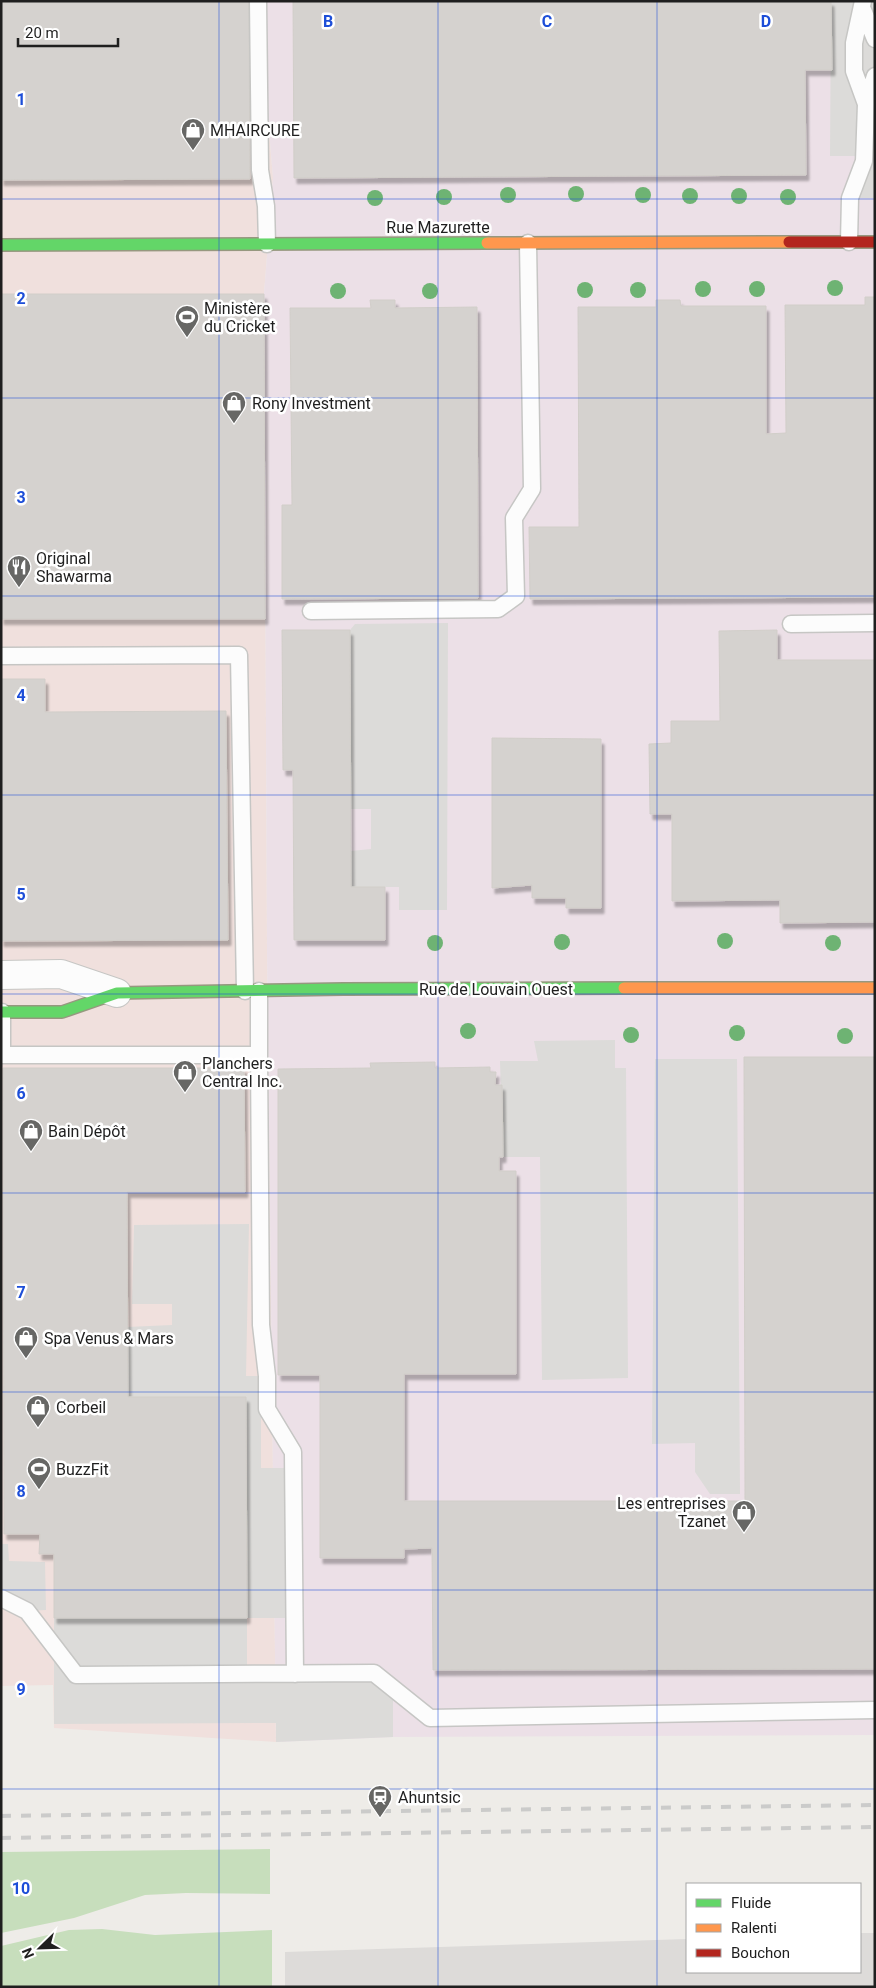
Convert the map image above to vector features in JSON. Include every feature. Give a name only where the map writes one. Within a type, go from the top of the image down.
[{"type":"street","name":"Rue Mazurette","points":[[1,245],[875,242]]},
{"type":"street","name":"Rue de Louvain Ouest","points":[[1,975],[62,974],[118,993]]},
{"type":"street","name":"Rue de Louvain Ouest","points":[[1,1012],[62,1012],[118,993],[875,988]]},
{"type":"lane","points":[[258,1],[260,170],[266,206],[267,244]]},
{"type":"lane","points":[[863,6],[875,39]]},
{"type":"lane","points":[[863,6],[854,43],[854,71],[866,104]]},
{"type":"lane","points":[[849,242],[850,198],[861,171],[866,149],[866,104],[875,76]]},
{"type":"lane","points":[[311,611],[498,609],[516,596],[514,518],[532,489],[528,243]]},
{"type":"lane","points":[[791,624],[875,623]]},
{"type":"lane","points":[[1,656],[239,655],[252,991],[259,1055],[261,1325],[267,1376],[267,1410],[293,1452],[295,1674]]},
{"type":"lane","points":[[1,1012],[1,1055],[259,1055]]},
{"type":"lane","points":[[1,1598],[27,1611],[76,1676],[374,1673],[430,1718],[875,1710]]},
{"type":"shaded area","points":[[1,1],[258,1],[273,178],[264,294],[267,948],[276,1742],[54,1728],[53,1685],[1,1686]]},
{"type":"shaded area","points":[[258,1],[875,1],[875,1735],[393,1737],[276,1742],[267,948],[264,294],[273,178]]},
{"type":"shaded area","points":[[831,1],[875,1],[875,198],[850,198],[865,156],[830,156]]},
{"type":"shaded area","points":[[448,623],[447,910],[399,910],[399,887],[351,887],[351,851],[371,849],[371,809],[351,809],[350,630],[355,624]]},
{"type":"shaded area","points":[[615,1040],[615,1068],[626,1068],[628,1378],[542,1380],[540,1157],[503,1157],[500,1061],[538,1061],[534,1041]]},
{"type":"shaded area","points":[[655,1059],[737,1059],[740,1494],[710,1494],[695,1472],[695,1443],[652,1444]]},
{"type":"shaded area","points":[[249,1224],[246,1376],[267,1376],[261,1413],[261,1468],[293,1468],[294,1618],[247,1618],[246,1397],[128,1397],[127,1327],[172,1325],[172,1304],[132,1304],[134,1225]]},
{"type":"shaded area","points":[[1,1544],[8,1544],[9,1561],[45,1562],[46,1610],[27,1611],[1,1598]]},
{"type":"shaded area","points":[[54,1618],[247,1618],[247,1674],[374,1673],[393,1688],[393,1737],[276,1742],[276,1723],[54,1724]]},
{"type":"shaded area","points":[[861,1933],[875,1933],[875,1987],[285,1987],[285,1952],[686,1939],[686,1973],[861,1973]]},
{"type":"green space","points":[[270,1849],[270,1894],[186,1893],[145,1895],[74,1918],[1,1933],[1,1852]]},
{"type":"green space","points":[[102,1929],[155,1935],[272,1930],[272,1987],[1,1987],[1,1946],[69,1930]]},
{"type":"building","points":[[1,1],[249,1],[250,179],[1,180]]},
{"type":"building","points":[[293,1],[831,1],[832,70],[805,70],[806,175],[294,178]]},
{"type":"building","points":[[1,294],[264,294],[265,619],[1,619]]},
{"type":"building","points":[[865,297],[875,297],[875,597],[530,599],[529,527],[579,527],[578,307],[656,307],[656,300],[680,300],[681,306],[766,306],[766,434],[786,433],[785,305],[865,305]]},
{"type":"building","points":[[370,300],[395,300],[395,308],[477,307],[478,598],[282,599],[282,505],[292,505],[290,308],[371,308]]},
{"type":"building","points":[[282,630],[350,630],[351,887],[385,887],[385,940],[294,940],[293,770],[283,770]]},
{"type":"building","points":[[777,630],[777,660],[875,660],[875,922],[780,923],[780,900],[672,901],[672,814],[650,814],[649,744],[671,743],[671,721],[720,721],[719,631]]},
{"type":"building","points":[[1,679],[45,679],[45,712],[226,711],[228,940],[1,941]]},
{"type":"building","points":[[492,738],[601,739],[601,908],[566,908],[566,898],[532,898],[532,885],[492,888]]},
{"type":"building","points":[[744,1057],[875,1057],[875,1669],[433,1670],[432,1548],[404,1549],[404,1558],[320,1558],[320,1375],[278,1375],[278,1069],[371,1068],[370,1063],[435,1062],[435,1068],[490,1067],[490,1072],[496,1072],[495,1085],[502,1085],[503,1157],[499,1157],[499,1171],[516,1171],[516,1374],[404,1374],[404,1501],[745,1501]]},
{"type":"building","points":[[3,1068],[244,1068],[245,1192],[127,1192],[128,1397],[246,1397],[247,1618],[54,1618],[54,1554],[39,1554],[40,1534],[4,1534]]},
{"type":"railway","points":[[1,1816],[875,1805]]},
{"type":"railway","points":[[1,1838],[875,1827]]},
{"type":"traffic: fast","points":[[1,245],[487,243]]},
{"type":"traffic: fast","points":[[1,1012],[62,1012],[117,993],[343,989],[624,988]]},
{"type":"traffic: slow","points":[[487,243],[789,242]]},
{"type":"traffic: slow","points":[[624,988],[875,988]]},
{"type":"traffic: jam","points":[[789,242],[875,242]]},
{"type":"place","name":"MHAIRCURE","points":[[193,151]]},
{"type":"place","name":"Ministère du Cricket","points":[[187,338]]},
{"type":"place","name":"Rony Investment","points":[[234,424]]},
{"type":"place","name":"Original Shawarma","points":[[19,588]]},
{"type":"place","name":"Planchers Central Inc.","points":[[185,1093]]},
{"type":"place","name":"Bain Dépôt","points":[[31,1152]]},
{"type":"place","name":"Spa Venus & Mars","points":[[26,1359]]},
{"type":"place","name":"Corbeil","points":[[38,1428]]},
{"type":"place","name":"BuzzFit","points":[[39,1490]]},
{"type":"place","name":"Les entreprises Tzanet","points":[[744,1533]]},
{"type":"place","name":"Ahuntsic","points":[[380,1818]]}]
